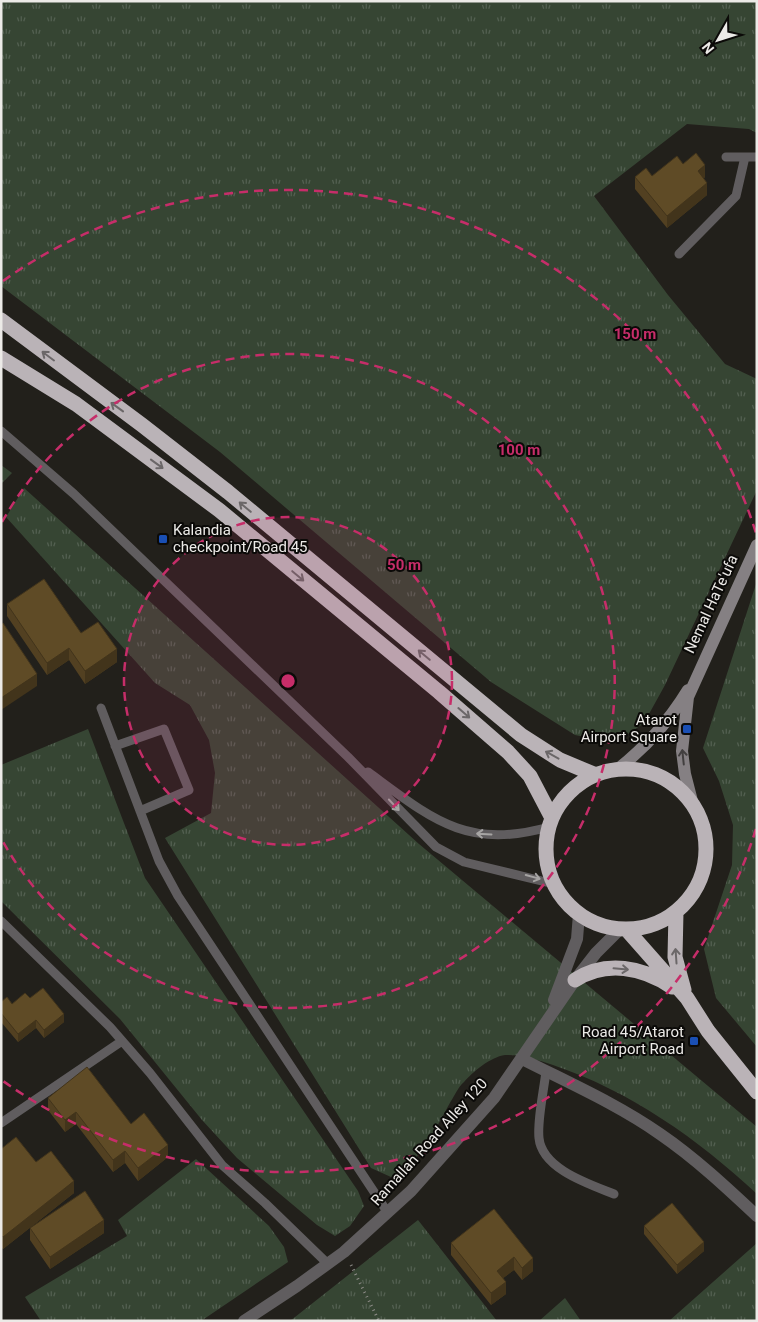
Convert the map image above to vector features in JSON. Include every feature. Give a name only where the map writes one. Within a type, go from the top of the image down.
[{"type":"highway","points":[[1,320],[228,492],[521,735],[560,760],[596,775]]},
{"type":"highway","points":[[1,358],[76,404],[219,510],[439,692],[508,752],[530,776],[551,822]]},
{"type":"highway","points":[[618,769],[639,770],[660,776],[678,788],[693,805],[703,826],[706,862],[699,885],[693,895],[676,912],[648,927],[623,930],[594,923],[579,914],[564,901],[554,884],[546,856],[551,822],[570,792],[596,775],[618,769]]},
{"type":"highway","points":[[676,912],[675,957],[687,998]]},
{"type":"highway","points":[[623,930],[687,998],[708,1031],[757,1092]]},
{"type":"highway","points":[[575,980],[596,970],[624,968],[658,977],[687,998]]},
{"type":"street","name":"Nemal HaTe'ufa","points":[[693,805],[685,774],[682,751],[688,697],[695,677],[757,545]]},
{"type":"street","name":"Nemal HaTe'ufa","points":[[618,769],[642,750],[657,732],[695,677]]},
{"type":"street","name":"Ramallah Road Alley 120","points":[[546,1019],[577,939],[579,914]]},
{"type":"street","name":"Ramallah Road Alley 120","points":[[244,1321],[344,1252],[411,1191],[494,1098],[546,1019],[596,953],[623,930]]},
{"type":"street","points":[[522,1058],[613,1104],[660,1134],[705,1168],[757,1216]]},
{"type":"lane","points":[[726,157],[757,157]]},
{"type":"lane","points":[[679,254],[736,196],[745,157]]},
{"type":"lane","points":[[1,431],[74,494],[348,757],[424,836],[449,855],[487,868],[532,876],[554,884]]},
{"type":"lane","points":[[101,708],[159,862],[178,896],[388,1213]]},
{"type":"lane","points":[[115,746],[164,729],[189,790],[140,810]]},
{"type":"lane","points":[[348,757],[414,806],[453,828],[471,834],[516,835],[551,822]]},
{"type":"lane","points":[[1,922],[122,1041],[222,1165],[265,1203],[328,1264]]},
{"type":"lane","points":[[1,1123],[122,1041]]},
{"type":"lane","points":[[546,1071],[539,1139],[549,1159],[568,1175],[614,1194]]},
{"type":"path","points":[[344,1252],[379,1321]]},
{"type":"green space","points":[[1,1],[757,1],[757,133],[749,129],[687,124],[594,196],[668,295],[725,364],[757,379],[757,490],[665,685],[644,723],[615,743],[575,735],[491,682],[220,452],[1,286]]},
{"type":"green space","points":[[1,465],[12,473],[1,484]]},
{"type":"green space","points":[[24,488],[419,844],[757,1127],[757,1194],[711,1154],[636,1103],[609,1088],[553,1065],[523,1056],[511,1055],[499,1056],[488,1062],[462,1084],[433,1134],[419,1154],[402,1171],[391,1177],[371,1168],[165,838],[211,813],[215,773],[209,740],[190,705],[155,683],[6,517]]},
{"type":"green space","points":[[757,581],[757,1047],[716,998],[704,949],[732,865],[733,825],[719,781],[703,748]]},
{"type":"green space","points":[[88,729],[145,878],[358,1191],[364,1206],[350,1226],[335,1236],[317,1225],[237,1158],[202,1120],[120,1019],[1,901],[1,765]]},
{"type":"green space","points":[[196,1159],[269,1226],[284,1247],[288,1262],[201,1321],[41,1321],[25,1297],[127,1236],[118,1220]]},
{"type":"green space","points":[[418,1220],[497,1321],[290,1321]]},
{"type":"green space","points":[[757,1243],[757,1321],[669,1321]]},
{"type":"green space","points":[[565,1298],[581,1321],[539,1321]]},
{"type":"building","points":[[696,153],[705,165],[698,171],[707,183],[667,216],[635,177],[646,168],[652,176],[677,156],[683,164]]},
{"type":"building","points":[[44,579],[81,633],[98,622],[117,649],[85,671],[69,648],[47,663],[7,604]]},
{"type":"building","points":[[3,623],[37,674],[1,698],[1,624]]},
{"type":"building","points":[[43,988],[64,1014],[44,1030],[36,1020],[18,1034],[1,1013],[1,1002],[7,997],[12,1004],[25,993],[30,998]]},
{"type":"building","points":[[87,1067],[131,1124],[144,1113],[168,1145],[138,1168],[125,1151],[113,1160],[76,1112],[65,1120],[48,1098]]},
{"type":"building","points":[[16,1137],[36,1162],[51,1151],[74,1181],[3,1237],[1,1235],[1,1149]]},
{"type":"building","points":[[85,1191],[104,1220],[50,1257],[30,1228]]},
{"type":"building","points":[[672,1203],[704,1242],[677,1265],[644,1226]]},
{"type":"building","points":[[494,1209],[533,1258],[522,1268],[514,1257],[497,1271],[506,1282],[491,1293],[451,1243]]},
{"type":"place","name":"Kalandia checkpoint/Road 45","points":[[163,539]]},
{"type":"place","name":"Atarot Airport Square","points":[[687,729]]},
{"type":"place","name":"Road 45/Atarot Airport Road","points":[[694,1041]]}]
